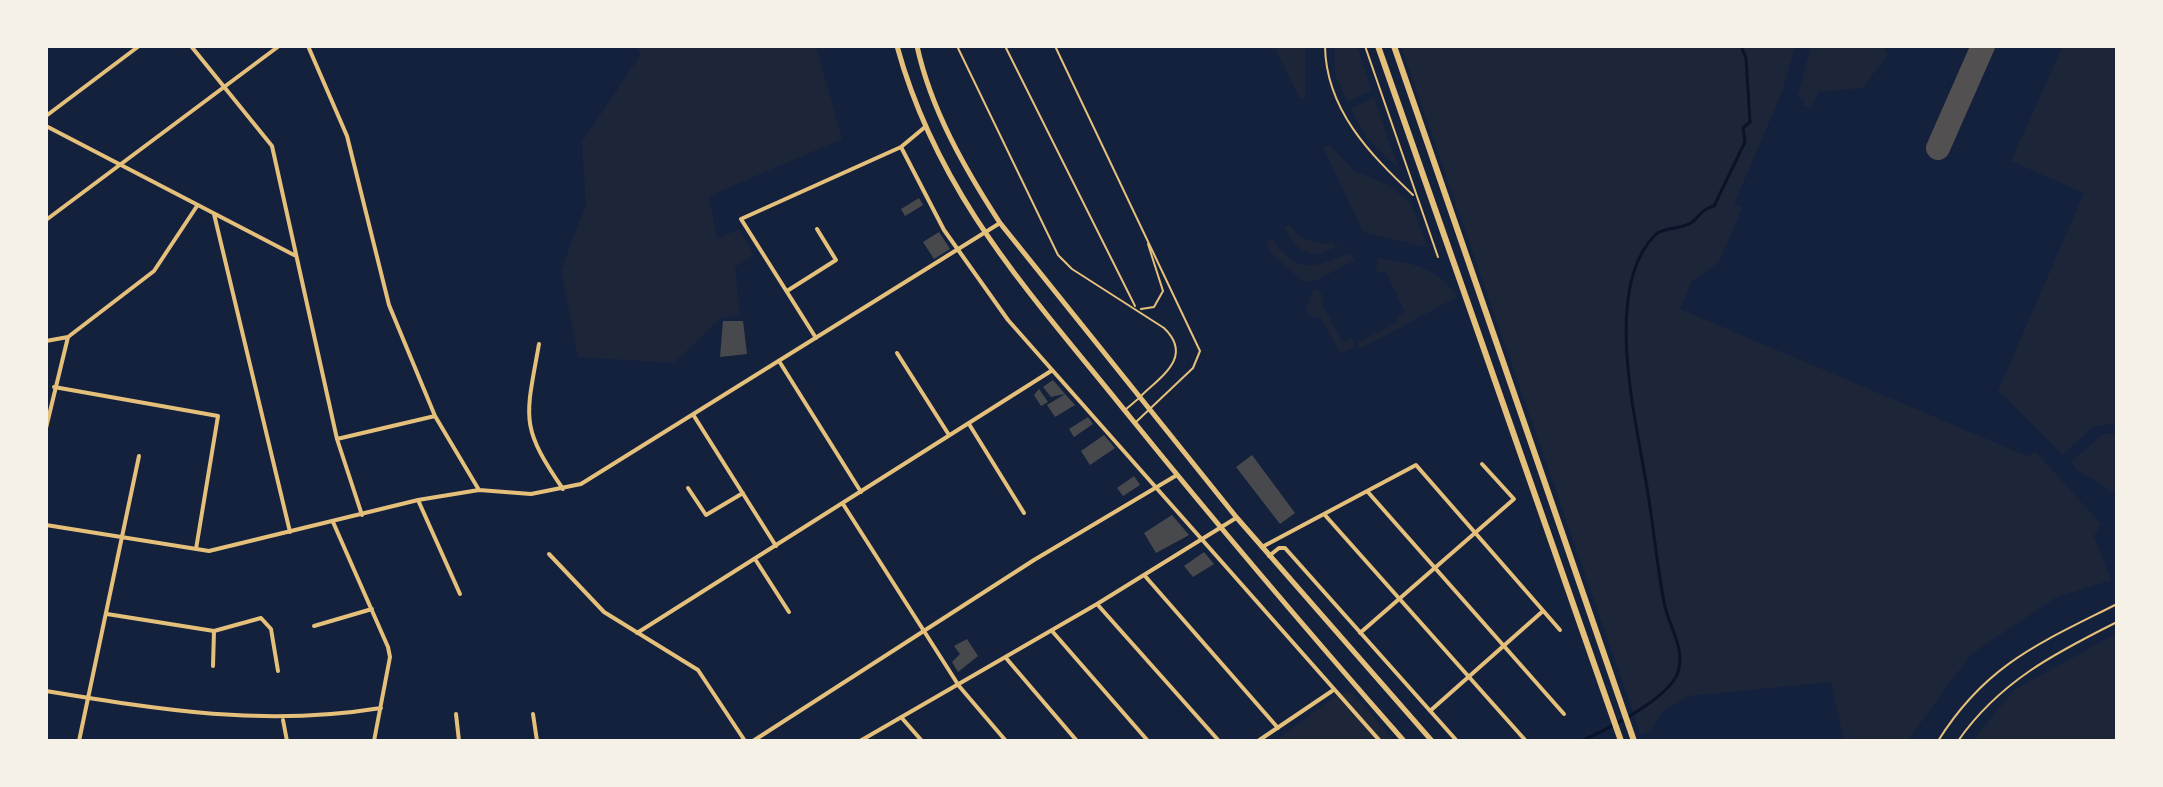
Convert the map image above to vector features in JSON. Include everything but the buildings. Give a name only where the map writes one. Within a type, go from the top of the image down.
[{"type":"main road","points":[[897,46],[925,127],[984,234],[1221,529],[1401,740]]},
{"type":"main road","points":[[919,46],[921,62],[966,171],[1000,223],[1138,399],[1237,518],[1432,741]]},
{"type":"main road","points":[[1378,46],[1621,741]]},
{"type":"main road","points":[[1394,46],[1634,741]]},
{"type":"street","points":[[46,116],[139,46]]},
{"type":"street","points":[[191,46],[272,146],[337,439],[362,515]]},
{"type":"street","points":[[46,220],[279,46]]},
{"type":"street","points":[[308,46],[347,136],[389,305],[435,416],[479,490]]},
{"type":"street","points":[[46,126],[294,255]]},
{"type":"street","points":[[816,338],[741,219],[901,147],[925,127]]},
{"type":"street","points":[[901,147],[923,194],[978,283],[1051,371],[1380,741]]},
{"type":"street","points":[[46,341],[68,337],[154,271],[198,205]]},
{"type":"street","points":[[214,214],[290,532]]},
{"type":"street","points":[[46,525],[209,551],[418,500],[479,490],[531,494],[581,484],[1000,223]]},
{"type":"street","points":[[786,291],[836,260],[817,229]]},
{"type":"street","points":[[46,428],[68,337]]},
{"type":"street","points":[[539,344],[527,416],[535,446],[563,489]]},
{"type":"street","points":[[897,353],[949,436]]},
{"type":"street","points":[[779,361],[861,492]]},
{"type":"street","points":[[637,633],[1051,371]]},
{"type":"street","points":[[54,387],[218,416],[196,550]]},
{"type":"street","points":[[693,415],[776,546]]},
{"type":"street","points":[[337,439],[435,416]]},
{"type":"street","points":[[969,424],[1024,513]]},
{"type":"street","points":[[79,741],[139,456]]},
{"type":"street","points":[[1360,633],[1514,499],[1482,464]]},
{"type":"street","points":[[1262,547],[1416,465],[1560,630]]},
{"type":"street","points":[[753,741],[1034,560],[1177,475]]},
{"type":"street","points":[[688,488],[706,515],[743,493]]},
{"type":"street","points":[[1367,491],[1564,714]]},
{"type":"street","points":[[418,500],[460,594]]},
{"type":"street","points":[[843,504],[959,686],[1006,741]]},
{"type":"street","points":[[1324,514],[1526,741]]},
{"type":"street","points":[[860,741],[1145,576],[1237,518]]},
{"type":"street","points":[[333,522],[390,657],[374,741]]},
{"type":"street","points":[[1269,556],[1285,548],[1457,741]]},
{"type":"street","points":[[549,554],[604,612],[698,670],[745,741]]},
{"type":"street","points":[[755,559],[789,612]]},
{"type":"street","points":[[1145,576],[1278,728]]},
{"type":"street","points":[[1097,604],[1219,741]]},
{"type":"street","points":[[314,626],[372,609]]},
{"type":"street","points":[[1430,711],[1543,611]]},
{"type":"street","points":[[107,614],[214,631],[261,618],[271,629],[278,671]]},
{"type":"street","points":[[213,666],[214,631]]},
{"type":"street","points":[[1052,631],[1148,741]]},
{"type":"street","points":[[1006,658],[1077,741]]},
{"type":"street","points":[[1258,741],[1333,690]]},
{"type":"street","points":[[46,691],[203,716],[283,719],[381,708]]},
{"type":"street","points":[[456,714],[459,741]]},
{"type":"street","points":[[533,714],[537,741]]},
{"type":"street","points":[[901,717],[922,741]]},
{"type":"street","points":[[283,719],[287,741]]},
{"type":"lane","points":[[957,46],[1058,255],[1072,269],[1136,307],[1170,333],[1178,352],[1175,363],[1125,410]]},
{"type":"lane","points":[[1005,46],[1136,307]]},
{"type":"lane","points":[[1055,46],[1200,351],[1193,368],[1135,423]]},
{"type":"lane","points":[[1325,46],[1330,84],[1357,138],[1415,197]]},
{"type":"lane","points":[[1365,46],[1438,257]]},
{"type":"lane","points":[[1136,307],[1154,307],[1163,291],[1146,236]]},
{"type":"lane","points":[[1938,741],[1960,707],[2012,658],[2117,604]]},
{"type":"lane","points":[[1958,741],[1981,710],[2023,673],[2117,622]]},
{"type":"shaded area","points":[[636,46],[816,46],[842,139],[709,196],[717,239],[739,229],[754,255],[735,267],[740,314],[721,318],[674,363],[578,357],[561,270],[586,205],[582,142],[641,54]]},
{"type":"shaded area","points":[[1274,46],[1305,46],[1305,97],[1300,99]]},
{"type":"shaded area","points":[[1335,46],[1357,46],[1371,90],[1348,102],[1335,75]]},
{"type":"shaded area","points":[[1401,46],[1795,46],[1782,92],[1734,204],[1742,208],[1719,262],[1692,281],[1680,309],[2027,456],[2036,452],[2101,524],[2094,536],[2111,580],[2057,597],[1971,654],[1907,741],[1844,741],[1831,682],[1688,696],[1663,711],[1650,731],[1641,735]]},
{"type":"shaded area","points":[[1811,46],[1883,46],[1888,55],[1862,88],[1819,92],[1810,108],[1803,105],[1804,99],[1798,96]]},
{"type":"shaded area","points":[[2063,46],[2117,46],[2117,423],[2093,427],[2063,455],[1998,391],[2084,193],[2011,161]]},
{"type":"shaded area","points":[[1374,97],[1398,168],[1366,137],[1351,109]]},
{"type":"shaded area","points":[[1329,145],[1355,171],[1388,185],[1411,203],[1427,247],[1363,232],[1323,147]]},
{"type":"shaded area","points":[[1290,225],[1300,238],[1329,245],[1331,240],[1335,246],[1353,238],[1332,249],[1314,254],[1299,248],[1291,239],[1284,227]]},
{"type":"shaded area","points":[[1272,239],[1299,264],[1316,265],[1350,253],[1355,260],[1315,281],[1304,282],[1273,255],[1266,242]]},
{"type":"shaded area","points":[[1379,258],[1424,268],[1442,279],[1457,297],[1360,349],[1357,343],[1398,322],[1396,317],[1405,312],[1385,271],[1379,273],[1376,268]]},
{"type":"shaded area","points":[[1318,288],[1324,299],[1321,301],[1342,342],[1351,338],[1355,346],[1341,354],[1319,316],[1314,318],[1306,310],[1312,291]]},
{"type":"shaded area","points":[[2103,434],[2117,434],[2117,494],[2075,469],[2071,462]]},
{"type":"shaded area","points":[[2117,633],[2117,741],[1972,741],[2014,690]]},
{"type":"shaded area","points":[[1340,693],[1352,693],[1395,741],[1275,741]]},
{"type":"waterway","points":[[1581,741],[1650,702],[1673,682],[1678,672],[1680,654],[1664,602],[1631,397],[1626,322],[1630,288],[1639,258],[1656,234],[1691,223],[1714,206],[1745,142],[1743,128],[1750,122],[1746,58],[1741,46]]},
{"type":"taxiway","points":[[1938,148],[1983,46]]}]
